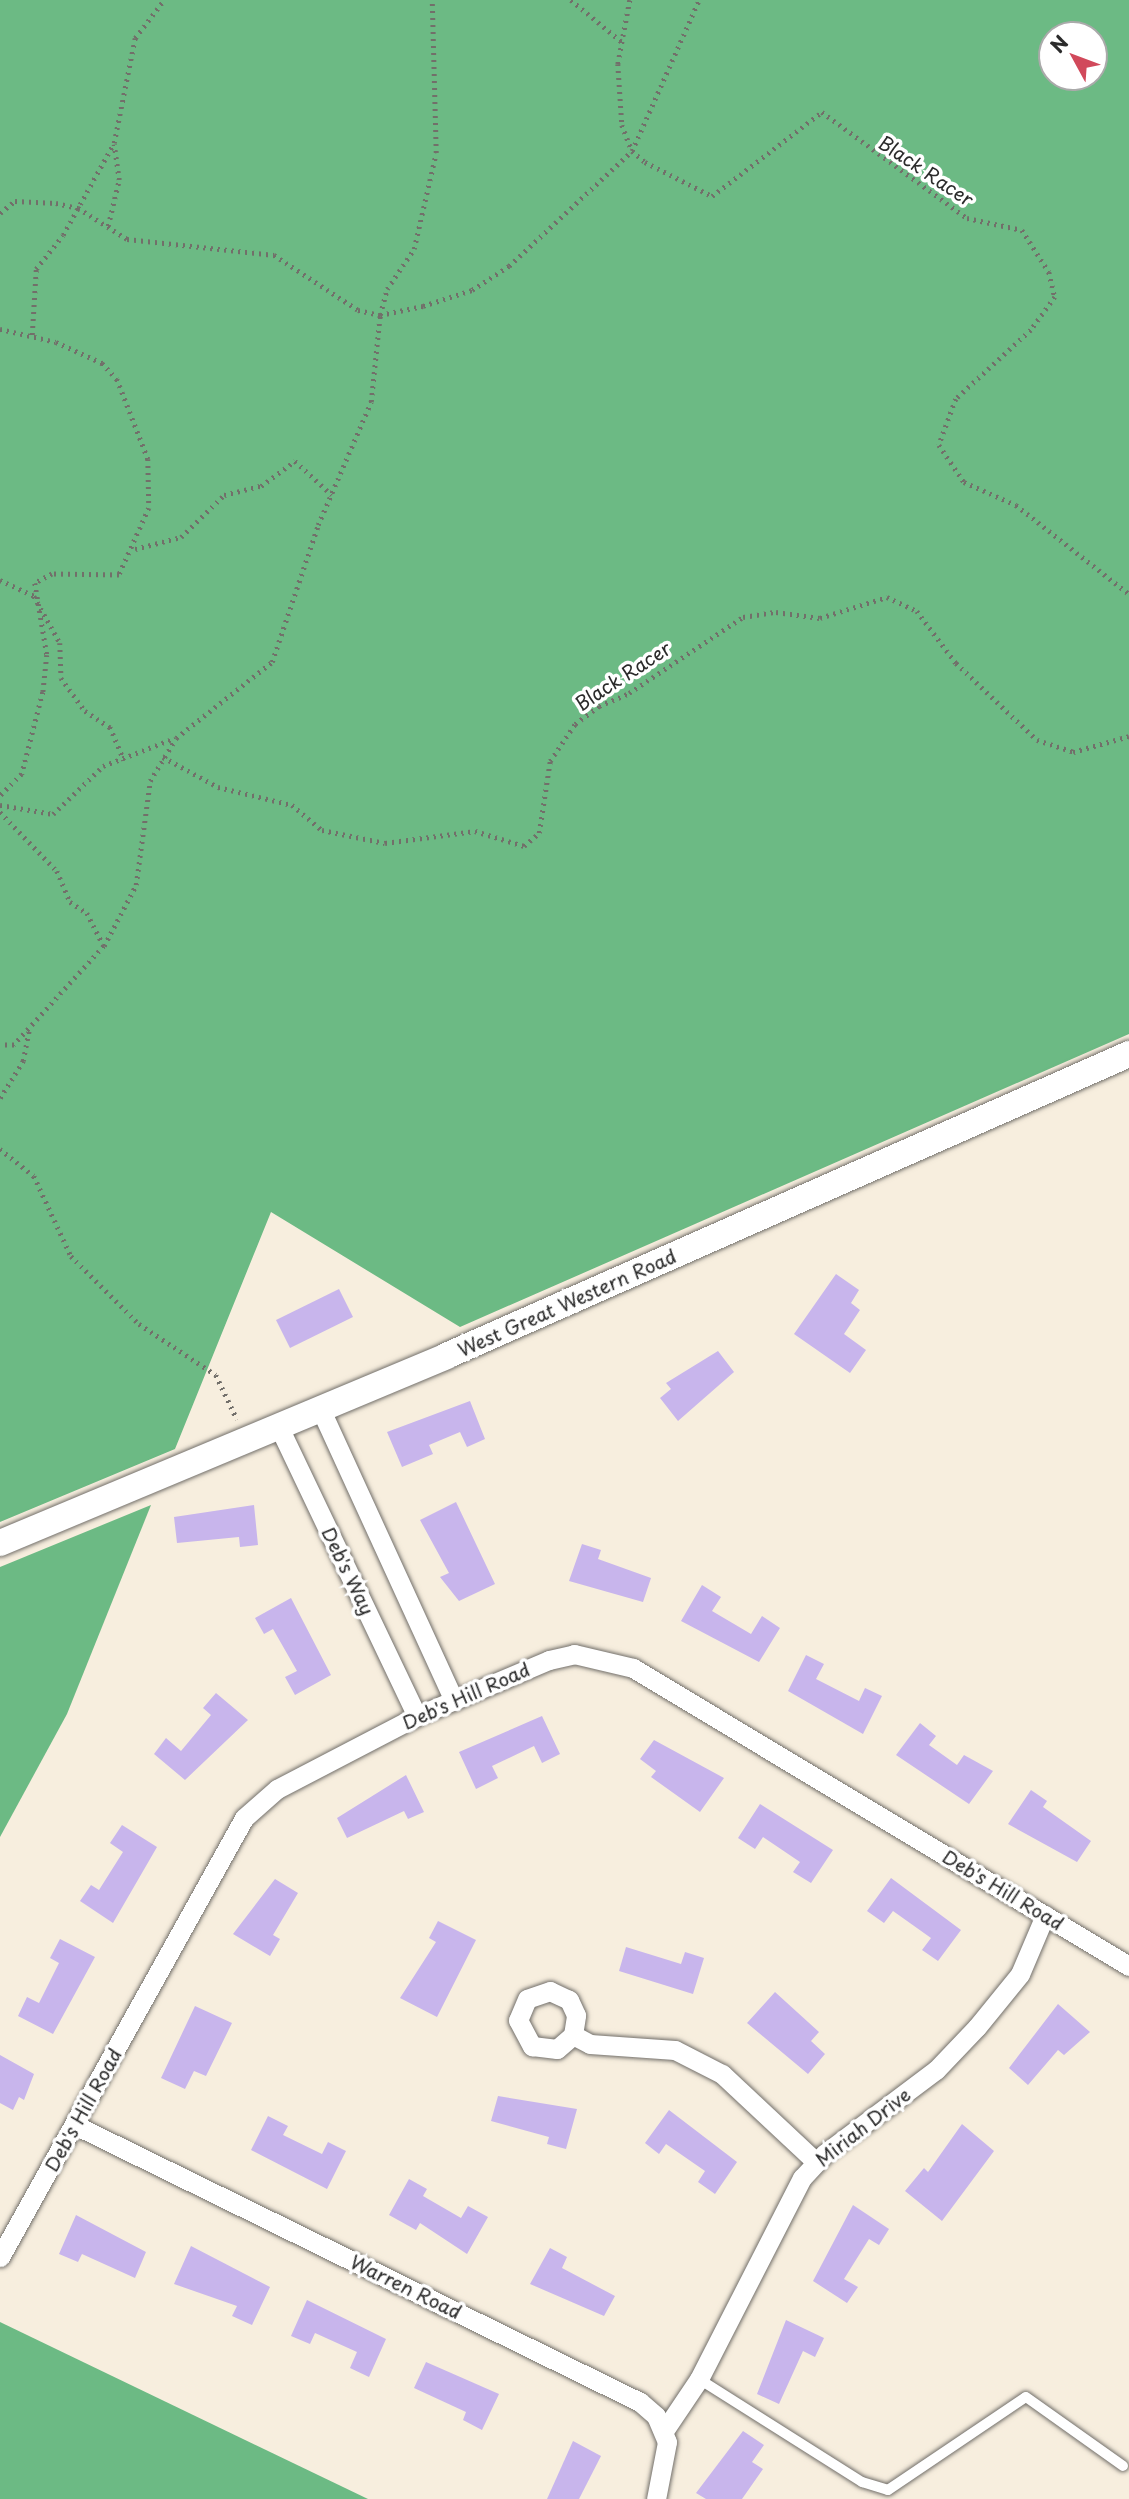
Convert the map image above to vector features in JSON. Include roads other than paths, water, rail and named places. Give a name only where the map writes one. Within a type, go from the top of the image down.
[{"type":"street","name":"West Great Western Road","points":[[0,1543],[320,1408],[1129,1054]]},
{"type":"street","points":[[320,1408],[454,1701]]},
{"type":"street","name":"Deb's Way","points":[[278,1425],[417,1716]]},
{"type":"street","name":"Deb's Hill Road","points":[[0,2256],[244,1818],[276,1789],[417,1716],[549,1660],[573,1654],[615,1661],[1129,1966]]},
{"type":"street","name":"Miriah Drive","points":[[663,2431],[699,2379],[790,2196],[816,2162],[936,2070],[977,2027],[1020,1974],[1045,1915]]},
{"type":"street","points":[[573,2035],[590,2044],[675,2050],[709,2066],[816,2162]]},
{"type":"street","name":"Warren Road","points":[[75,2125],[640,2402],[663,2431]]},
{"type":"street","points":[[656,2499],[666,2456],[663,2431]]},
{"type":"lane","points":[[699,2379],[862,2482],[888,2490],[1026,2397],[1123,2466]]}]
